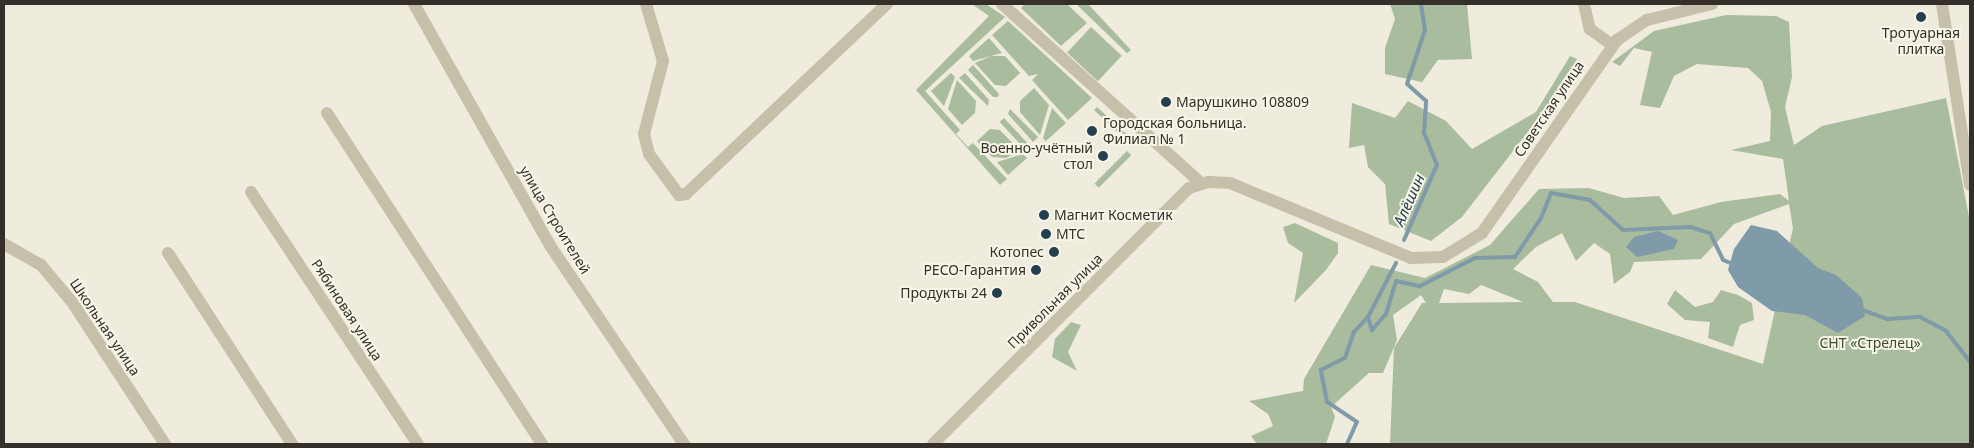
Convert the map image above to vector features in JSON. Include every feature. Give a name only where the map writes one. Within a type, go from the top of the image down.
[{"type":"street","name":"улица Строителей","points":[[414,4],[551,247],[684,444]]},
{"type":"street","points":[[646,4],[663,62],[644,134],[649,154],[679,195],[686,194],[887,4]]},
{"type":"street","points":[[1002,4],[1200,183]]},
{"type":"street","points":[[1584,4],[1590,29],[1612,45]]},
{"type":"street","name":"Советская улица","points":[[1200,183],[1243,186],[1411,258],[1431,260],[1453,253],[1482,233],[1612,45],[1647,20],[1712,4]]},
{"type":"street","points":[[1942,4],[1968,156],[1970,185]]},
{"type":"street","points":[[327,113],[542,444]]},
{"type":"street","name":"Привольная улица","points":[[933,444],[1184,191],[1200,183]]},
{"type":"street","name":"Рябиновая улица","points":[[251,192],[418,444]]},
{"type":"street","name":"Школьная улица","points":[[4,244],[41,265],[72,302],[164,444]]},
{"type":"street","points":[[168,253],[292,444]]},
{"type":"green space","points":[[972,4],[986,4],[1005,17],[925,91],[960,130],[956,134],[968,147],[973,143],[1007,179],[1000,185],[916,90],[989,16]]},
{"type":"green space","points":[[1025,4],[1067,4],[1087,23],[1061,46],[1021,8]]},
{"type":"green space","points":[[1076,4],[1088,4],[1131,50],[1127,53]]},
{"type":"green space","points":[[1390,4],[1467,4],[1472,59],[1438,60],[1422,82],[1385,74],[1385,48],[1395,19]]},
{"type":"green space","name":"СНТ «Стрелец»","points":[[1726,15],[1776,16],[1789,22],[1792,77],[1785,107],[1794,145],[1822,126],[1946,98],[1970,222],[1970,444],[1390,444],[1394,348],[1422,303],[1426,303],[1421,295],[1393,315],[1397,340],[1383,373],[1369,373],[1331,407],[1335,417],[1326,444],[1257,444],[1251,436],[1273,426],[1268,414],[1249,401],[1303,391],[1304,379],[1371,265],[1425,278],[1490,245],[1539,189],[1589,188],[1624,198],[1659,196],[1673,215],[1721,202],[1780,194],[1789,201],[1783,159],[1731,150],[1770,141],[1771,112],[1762,81],[1748,68],[1697,64],[1674,76],[1660,108],[1640,105],[1652,52],[1634,48],[1620,66],[1612,62],[1654,31]],"holes":[[[1789,204],[1793,228],[1763,364],[1575,302],[1553,302],[1538,282],[1513,269],[1536,247],[1562,233],[1576,261],[1594,243],[1610,254],[1614,284],[1630,272],[1634,262],[1701,259],[1734,224]],[[1481,285],[1523,302],[1439,303],[1444,289],[1469,294]]]},
{"type":"green space","points":[[1008,21],[1092,98],[1068,120],[1032,80],[1038,74],[1029,76],[992,35]]},
{"type":"green space","points":[[1091,27],[1122,56],[1098,81],[1067,53]]},
{"type":"green space","points":[[989,38],[1002,53],[973,61],[969,56]]},
{"type":"green space","points":[[991,56],[1005,56],[1020,73],[1006,86],[995,85],[975,63]]},
{"type":"green space","points":[[1570,56],[1577,59],[1554,98],[1462,217],[1431,241],[1389,224],[1385,184],[1368,167],[1364,145],[1349,148],[1352,103],[1395,118],[1408,101],[1446,121],[1472,149],[1536,112]]},
{"type":"green space","points":[[973,65],[999,94],[998,97],[993,97],[968,70]]},
{"type":"green space","points":[[951,73],[955,77],[944,106],[931,91]]},
{"type":"green space","points":[[965,73],[989,100],[988,106],[959,78]]},
{"type":"green space","points":[[957,80],[976,101],[975,113],[962,125],[948,109]]},
{"type":"green space","points":[[1034,88],[1049,105],[1040,135],[1020,112],[1020,101]]},
{"type":"green space","points":[[1097,107],[1132,139],[1128,142],[1094,110]]},
{"type":"green space","points":[[1052,108],[1066,123],[1046,141],[1043,138]]},
{"type":"green space","points":[[1010,109],[1038,137],[1033,142],[1008,114]]},
{"type":"green space","points":[[1004,118],[1029,145],[1025,149],[1000,122]]},
{"type":"green space","points":[[990,129],[1000,130],[1020,151],[1006,158],[992,157],[977,141]]},
{"type":"green space","points":[[1127,151],[1131,155],[1099,188],[1094,184]]},
{"type":"green space","points":[[1023,154],[1027,158],[1008,175],[997,162]]},
{"type":"green space","points":[[1295,223],[1338,243],[1338,253],[1326,270],[1294,303],[1303,253],[1288,243],[1283,227]]},
{"type":"green space","points":[[1675,290],[1695,307],[1713,302],[1721,290],[1738,295],[1752,303],[1754,320],[1740,325],[1733,347],[1708,338],[1710,322],[1685,320],[1667,304]]},
{"type":"green space","points":[[1071,322],[1081,325],[1068,352],[1077,371],[1052,357],[1055,339]]},
{"type":"water","points":[[1751,225],[1777,231],[1818,268],[1836,275],[1862,298],[1865,316],[1838,333],[1805,315],[1772,311],[1738,287],[1728,270],[1734,249]]},
{"type":"water","points":[[1658,231],[1678,240],[1674,249],[1637,257],[1626,247],[1634,237]]},
{"type":"waterway","name":"Алёшин","points":[[1404,240],[1437,165],[1424,132],[1426,101],[1407,84],[1425,30],[1421,4]]},
{"type":"waterway","points":[[1368,317],[1372,330],[1386,314],[1396,281],[1420,286],[1475,258],[1515,257],[1541,218],[1551,193],[1590,200],[1623,230],[1690,227],[1710,233],[1723,260],[1733,264]]},
{"type":"waterway","points":[[1347,444],[1357,422],[1327,402],[1321,370],[1345,358],[1354,332],[1368,317],[1396,263]]},
{"type":"waterway","points":[[1860,309],[1888,319],[1920,317],[1946,331],[1970,362]]},
{"type":"place","name":"Тротуарная плитка","points":[[1921,17]]},
{"type":"place","name":"Марушкино 108809","points":[[1166,102]]},
{"type":"place","name":"Городская больница. Филиал № 1","points":[[1092,131]]},
{"type":"place","name":"Военно-учётный стол","points":[[1103,156]]},
{"type":"place","name":"Магнит Косметик","points":[[1044,215]]},
{"type":"place","name":"МТС","points":[[1046,234]]},
{"type":"place","name":"Котопес","points":[[1054,252]]},
{"type":"place","name":"РЕСО-Гарантия","points":[[1036,270]]},
{"type":"place","name":"Продукты 24","points":[[997,293]]}]
